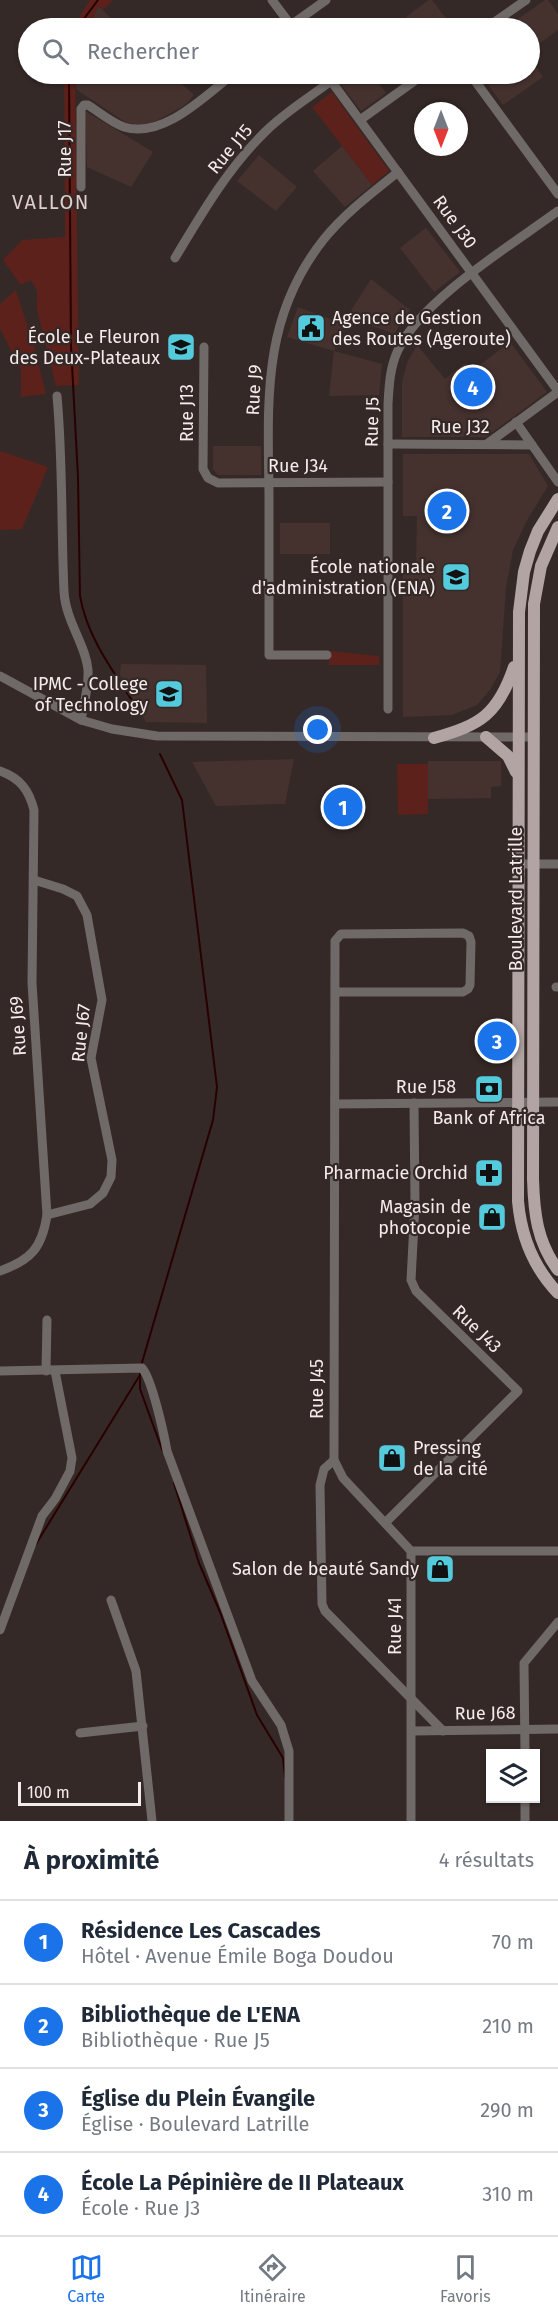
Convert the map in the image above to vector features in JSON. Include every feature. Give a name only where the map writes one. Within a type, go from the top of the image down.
[{"type":"main road","points":[[518,737],[519,612],[524,572],[538,531],[558,499]]},
{"type":"main road","name":"Boulevard Latrille","points":[[558,527],[542,566],[534,604],[535,1217],[543,1246],[558,1270]]},
{"type":"main road","points":[[434,738],[465,729],[489,713],[507,687],[518,657]]},
{"type":"main road","points":[[486,737],[508,756],[518,776]]},
{"type":"main road","name":"Boulevard Latrille","points":[[518,737],[520,1220],[530,1253],[539,1269],[558,1293]]},
{"type":"street","points":[[272,0],[284,18]]},
{"type":"street","points":[[303,18],[326,0]]},
{"type":"street","points":[[500,18],[526,0]]},
{"type":"street","name":"Rue J17","points":[[81,186],[81,109],[84,105],[88,105],[121,126],[148,129],[188,110],[220,84]]},
{"type":"street","name":"Rue J15","points":[[174,258],[236,163],[267,130],[321,84]]},
{"type":"street","name":"Rue J30","points":[[334,84],[558,391]]},
{"type":"street","points":[[360,120],[410,84]]},
{"type":"street","points":[[478,84],[558,194]]},
{"type":"street","name":"Rue J9","points":[[327,655],[269,655],[268,394],[274,345],[284,310],[303,272],[323,241],[347,213],[398,172]]},
{"type":"street","name":"Rue J5","points":[[388,710],[388,444],[390,379],[399,349],[406,336],[428,309],[472,273],[558,211]]},
{"type":"street","name":"Rue J13","points":[[204,347],[203,469],[208,478]]},
{"type":"street","points":[[488,444],[558,391]]},
{"type":"street","points":[[57,396],[62,450],[64,594],[69,618],[88,670],[81,720]]},
{"type":"street","name":"Rue J32","points":[[516,422],[558,482]]},
{"type":"street","name":"Rue J32","points":[[388,444],[532,445]]},
{"type":"street","name":"Rue J34","points":[[208,478],[218,483],[388,482]]},
{"type":"street","points":[[0,676],[81,720],[112,729],[157,736],[534,737]]},
{"type":"street","name":"Rue J69","points":[[0,771],[21,782],[30,792],[34,810],[32,982],[47,1215],[44,1233],[33,1253],[18,1265],[0,1271]]},
{"type":"street","points":[[518,864],[558,864]]},
{"type":"street","name":"Rue J67","points":[[34,880],[77,896],[87,915],[102,1000],[91,1058],[112,1160],[111,1177],[103,1193],[90,1204],[47,1215]]},
{"type":"street","name":"Rue J45","points":[[335,992],[463,992],[470,985],[471,942],[469,936],[463,933],[341,934],[335,941],[334,1460],[324,1469],[320,1485],[322,1604],[326,1611],[443,1731]]},
{"type":"street","name":"Rue J58","points":[[335,1104],[558,1102]]},
{"type":"street","name":"Rue J43","points":[[386,1522],[518,1391],[412,1285],[411,1247],[415,1205],[414,1103]]},
{"type":"street","points":[[0,1630],[42,1516],[56,1499],[70,1471],[72,1458],[51,1371],[47,1320]]},
{"type":"street","points":[[0,1371],[135,1367],[143,1369],[149,1379],[167,1451],[252,1681],[281,1725],[289,1751],[289,1821]]},
{"type":"street","points":[[334,1460],[343,1478],[411,1551],[558,1551]]},
{"type":"street","name":"Rue J41","points":[[411,1551],[411,1821]]},
{"type":"street","points":[[111,1600],[136,1671],[152,1821]]},
{"type":"street","points":[[525,1749],[524,1663],[558,1622]]},
{"type":"street","points":[[80,1733],[143,1726]]},
{"type":"street","name":"Rue J68","points":[[412,1731],[558,1729]]},
{"type":"street","points":[[525,1803],[525,1821]]},
{"type":"shaded area","points":[[90,0],[113,0],[103,10],[98,6],[93,18],[78,18]]},
{"type":"shaded area","points":[[432,0],[446,18],[407,18]]},
{"type":"shaded area","points":[[548,0],[558,14],[558,30],[540,43],[540,18],[519,18]]},
{"type":"shaded area","points":[[98,6],[111,18],[93,18]]},
{"type":"shaded area","points":[[64,84],[75,84],[79,385],[56,386],[37,310],[37,291],[31,280],[21,285],[3,260],[22,240],[65,237]]},
{"type":"shaded area","points":[[76,84],[182,84],[194,95],[185,105],[160,119],[149,124],[134,124],[125,122],[76,89]]},
{"type":"shaded area","points":[[341,84],[379,84],[386,93],[361,111]]},
{"type":"shaded area","points":[[487,84],[533,84],[503,105]]},
{"type":"shaded area","points":[[332,92],[389,171],[372,185],[312,107]]},
{"type":"shaded area","points":[[85,111],[153,152],[131,187],[87,167]]},
{"type":"shaded area","points":[[342,146],[372,185],[345,207],[313,171]]},
{"type":"shaded area","points":[[259,155],[297,187],[276,211],[237,181]]},
{"type":"shaded area","points":[[426,228],[460,272],[434,292],[400,248]]},
{"type":"shaded area","points":[[371,279],[410,310],[394,334],[347,317]]},
{"type":"shaded area","points":[[16,290],[46,394],[21,397],[21,370],[0,329],[0,304]]},
{"type":"shaded area","points":[[298,307],[344,324],[334,351],[287,337]]},
{"type":"shaded area","points":[[510,342],[547,392],[486,437],[402,437],[402,382],[407,363],[417,345],[445,379],[465,363],[472,371]]},
{"type":"shaded area","points":[[334,351],[382,364],[379,395],[329,396]]},
{"type":"shaded area","points":[[213,446],[261,446],[261,475],[218,475],[213,469]]},
{"type":"shaded area","points":[[0,451],[48,467],[22,529],[0,530]]},
{"type":"shaded area","name":"École nationale d'administration (ENA)","points":[[403,454],[529,454],[548,486],[526,522],[513,550],[506,587],[500,672],[490,690],[477,705],[452,715],[403,717],[403,566],[416,566],[417,516],[403,516]]},
{"type":"shaded area","points":[[280,523],[330,523],[330,554],[280,554]]},
{"type":"shaded area","points":[[329,651],[379,656],[379,665],[329,665]]},
{"type":"shaded area","name":"IPMC - College of Technology","points":[[121,664],[206,665],[207,723],[146,722],[120,675]]},
{"type":"shaded area","points":[[294,759],[285,804],[216,806],[192,762]]},
{"type":"shaded area","points":[[428,761],[501,761],[501,786],[491,787],[491,798],[428,799]]},
{"type":"shaded area","points":[[397,764],[428,764],[428,814],[398,815]]},
{"type":"waterway","points":[[84,18],[98,0]]},
{"type":"waterway","points":[[69,84],[71,346],[78,477],[80,596],[88,626],[95,640],[135,705]]},
{"type":"waterway","points":[[141,1366],[213,1120],[217,1087],[182,800],[160,754]]},
{"type":"waterway","points":[[140,1372],[140,1389],[163,1452]]},
{"type":"waterway","points":[[36,1544],[140,1375]]},
{"type":"waterway","points":[[174,1483],[199,1563],[220,1612],[257,1715],[283,1758],[285,1777]]},
{"type":"place","name":"Agence de Gestion des Routes (Ageroute)","points":[[311,328]]},
{"type":"place","name":"École Le Fleuron des Deux-Plateaux","points":[[181,347]]},
{"type":"place","name":"École La Pépinière de II Plateaux","points":[[473,387]]},
{"type":"place","name":"Bibliothèque de L'ENA","points":[[447,511]]},
{"type":"place","name":"École nationale d'administration (ENA)","points":[[456,577]]},
{"type":"place","name":"IPMC - College of Technology","points":[[169,694]]},
{"type":"place","name":"Résidence Les Cascades","points":[[343,807]]},
{"type":"place","name":"Église du Plein Évangile","points":[[497,1041]]},
{"type":"place","name":"Bank of Africa","points":[[489,1089]]},
{"type":"place","name":"Pharmacie Orchid","points":[[489,1173]]},
{"type":"place","name":"Magasin de photocopie","points":[[492,1217]]},
{"type":"place","name":"Pressing de la cité","points":[[392,1458]]},
{"type":"place","name":"Salon de beauté Sandy","points":[[440,1569]]},
{"type":"district","name":"VALLON","points":[[51,202]]}]
